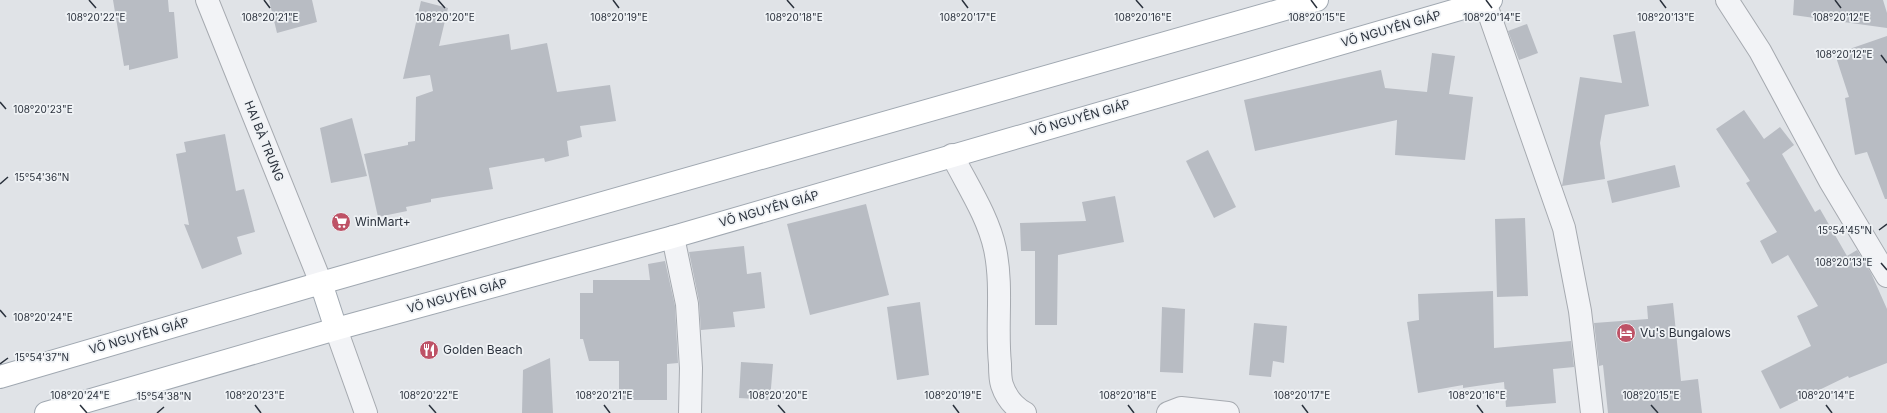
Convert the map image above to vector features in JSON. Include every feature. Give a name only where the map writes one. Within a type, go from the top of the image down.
[{"type":"main road","name":"VÕ NGUYÊN GIÁP","points":[[0,377],[321,283],[1317,0]]},
{"type":"main road","name":"VÕ NGUYÊN GIÁP","points":[[46,413],[336,329],[674,237],[952,155],[1488,1]]},
{"type":"main road","points":[[321,283],[336,329]]},
{"type":"street","name":"HAI BÀ TRƯNG","points":[[207,0],[321,283]]},
{"type":"street","points":[[1727,0],[1760,51],[1830,181],[1887,276]]},
{"type":"street","points":[[1488,1],[1564,228],[1580,311],[1592,413]]},
{"type":"street","points":[[952,155],[987,226],[994,247],[998,268],[998,349],[1002,384],[1008,396],[1019,411]]},
{"type":"street","points":[[674,237],[687,304],[691,368],[690,413]]},
{"type":"street","points":[[336,329],[366,413]]},
{"type":"street","points":[[1168,413],[1181,408],[1228,413]]},
{"type":"building","points":[[113,0],[168,0],[169,12],[174,12],[178,58],[129,70],[129,65],[124,66]]},
{"type":"building","points":[[269,0],[312,0],[317,22],[277,33]]},
{"type":"building","points":[[1794,0],[1883,0],[1887,13],[1887,28],[1793,15]]},
{"type":"building","points":[[421,1],[448,8],[439,46],[509,34],[511,50],[547,43],[557,92],[610,85],[616,121],[580,126],[582,137],[567,141],[569,156],[545,162],[544,158],[489,168],[493,189],[431,199],[431,202],[406,207],[407,211],[378,217],[364,154],[408,145],[408,142],[415,141],[416,97],[433,91],[430,75],[403,79]]},
{"type":"building","points":[[1527,24],[1538,53],[1519,60],[1508,31]]},
{"type":"building","points":[[1635,31],[1649,106],[1605,115],[1600,143],[1605,179],[1562,186],[1580,77],[1622,83],[1613,35]]},
{"type":"building","points":[[1887,36],[1887,199],[1885,199],[1867,152],[1855,155],[1845,98],[1849,97],[1835,54]]},
{"type":"building","points":[[1432,53],[1455,56],[1449,94],[1473,97],[1465,160],[1395,155],[1397,120],[1255,151],[1244,100],[1381,70],[1385,88],[1427,92]]},
{"type":"building","points":[[1744,110],[1764,139],[1780,127],[1794,145],[1782,154],[1815,212],[1820,209],[1847,256],[1857,250],[1871,273],[1887,309],[1887,363],[1849,378],[1848,376],[1780,409],[1761,371],[1811,346],[1797,316],[1818,306],[1788,255],[1772,264],[1760,241],[1777,232],[1746,183],[1750,181],[1716,129]]},
{"type":"building","points":[[352,118],[367,176],[331,183],[320,128]]},
{"type":"building","points":[[225,134],[236,191],[244,189],[255,232],[237,237],[242,254],[202,269],[184,224],[189,225],[176,154],[186,152],[184,142]]},
{"type":"building","points":[[1208,150],[1236,207],[1214,218],[1186,161]]},
{"type":"building","points":[[1675,165],[1680,187],[1612,203],[1607,181]]},
{"type":"building","points":[[1115,196],[1124,242],[1058,255],[1057,325],[1035,325],[1035,251],[1021,251],[1020,223],[1086,221],[1082,202]]},
{"type":"building","points":[[866,204],[889,295],[810,315],[787,224]]},
{"type":"building","points":[[1525,218],[1528,296],[1497,297],[1495,219]]},
{"type":"building","points":[[744,246],[747,274],[761,272],[765,308],[733,312],[735,327],[701,330],[699,301],[689,252]]},
{"type":"building","points":[[665,261],[675,306],[678,363],[667,364],[667,400],[619,400],[619,361],[589,361],[583,339],[580,339],[580,293],[593,293],[593,280],[650,280],[648,264]]},
{"type":"building","points":[[1493,291],[1494,348],[1571,341],[1574,367],[1553,369],[1556,403],[1506,407],[1504,382],[1463,388],[1463,385],[1418,393],[1407,322],[1419,320],[1418,294]]},
{"type":"building","points":[[920,302],[929,375],[897,380],[887,307]]},
{"type":"building","points":[[1673,303],[1681,381],[1698,379],[1702,413],[1608,413],[1603,365],[1599,366],[1594,323],[1648,319],[1647,306]]},
{"type":"building","points":[[1162,307],[1185,309],[1183,373],[1160,372]]},
{"type":"building","points":[[1254,323],[1287,326],[1284,363],[1273,361],[1271,377],[1249,375]]},
{"type":"building","points":[[550,358],[553,413],[522,413],[523,370]]},
{"type":"building","points":[[741,362],[773,364],[770,400],[739,398]]},
{"type":"place","name":"WinMart+","points":[[341,222]]},
{"type":"place","name":"Vu's Bungalows","points":[[1626,333]]},
{"type":"place","name":"Golden Beach","points":[[429,350]]}]
